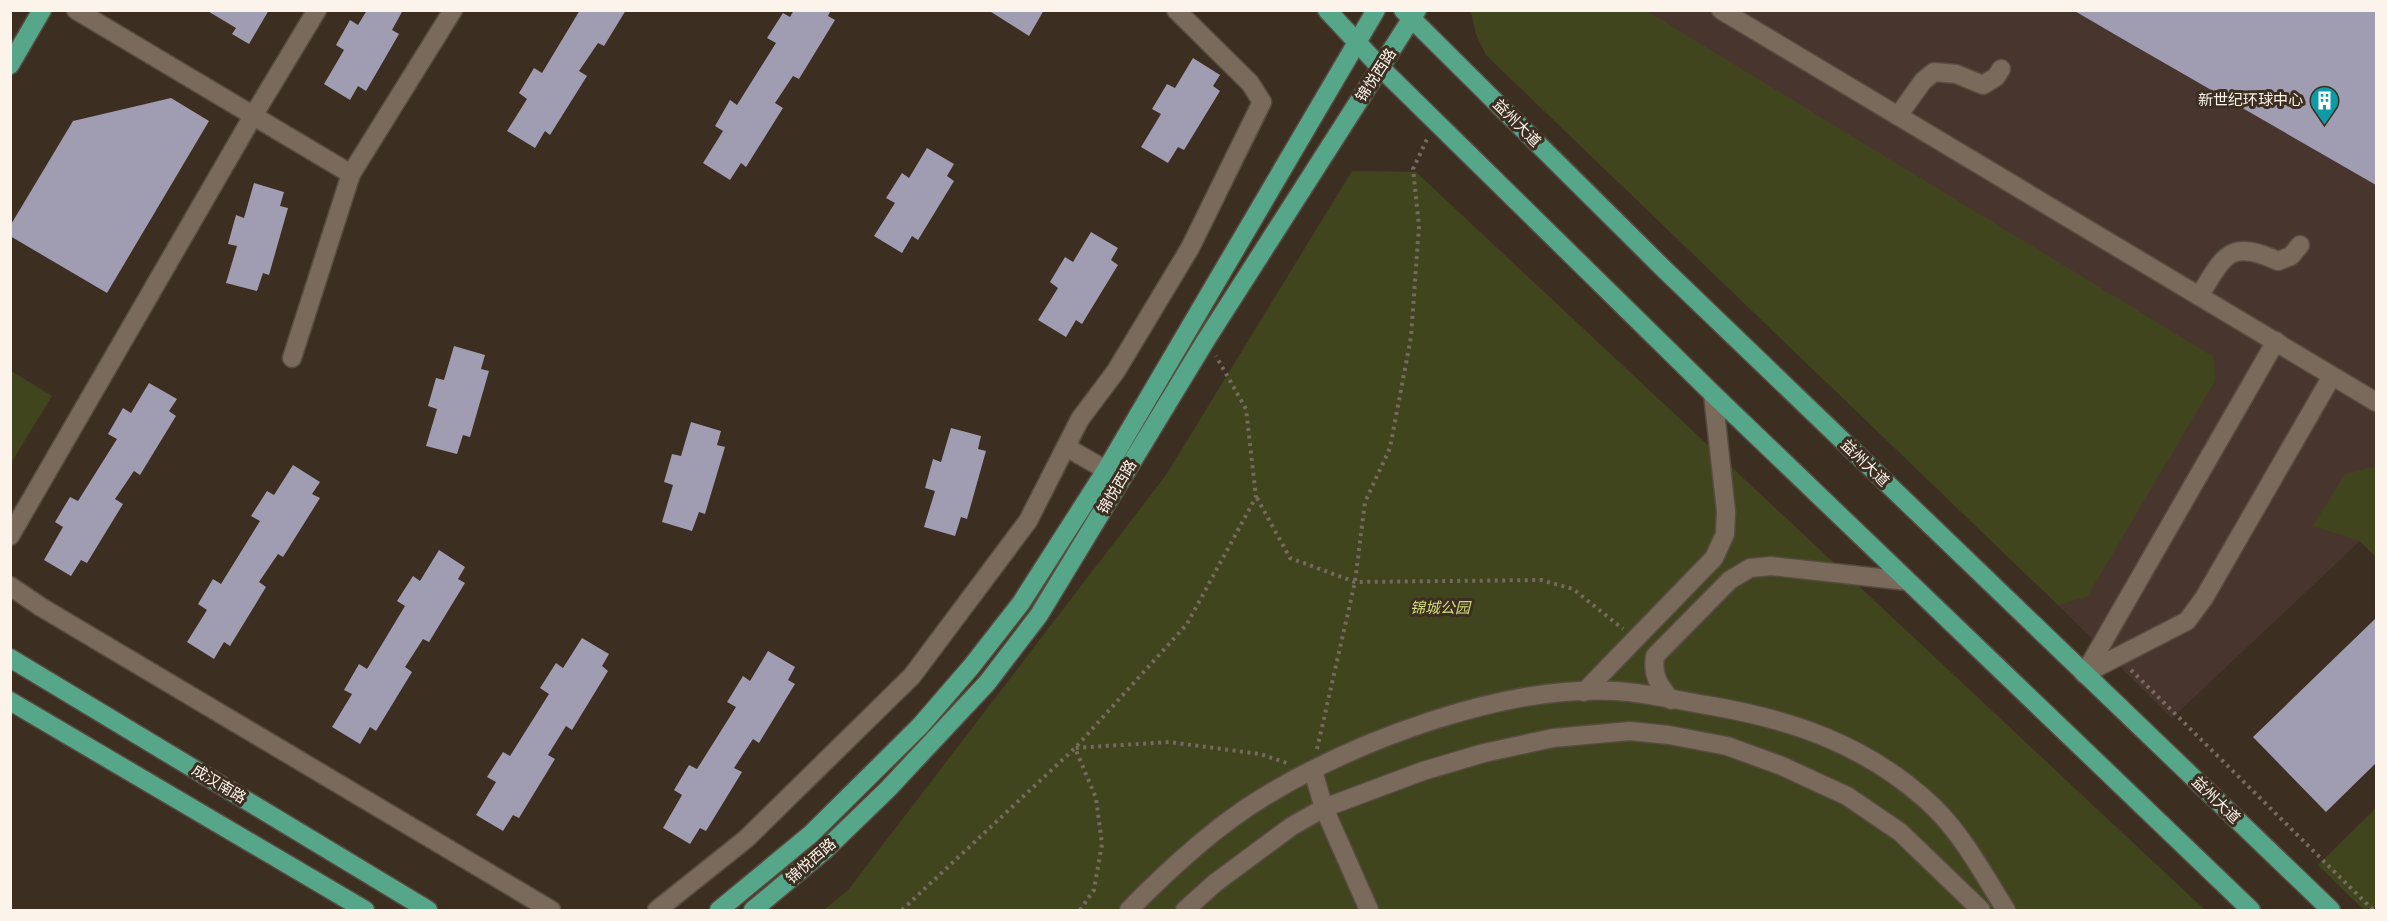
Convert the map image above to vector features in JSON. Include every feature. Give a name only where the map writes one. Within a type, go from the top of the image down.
[{"type":"main road","points":[[10,65],[42,10]]},
{"type":"main road","points":[[1327,10],[1381,68],[1713,394],[2252,910]]},
{"type":"main road","name":"锦悦西路","points":[[719,910],[811,834],[920,726],[971,667],[1021,603],[1106,470],[1376,10]]},
{"type":"main road","name":"锦悦西路","points":[[753,910],[826,849],[888,789],[987,683],[1039,615],[1206,340],[1381,68],[1411,13]]},
{"type":"main road","name":"益州大道","points":[[1411,13],[1666,271],[2331,910]]},
{"type":"main road","name":"成汉南路","points":[[10,658],[428,910]]},
{"type":"main road","points":[[10,701],[365,910]]},
{"type":"street","points":[[76,10],[351,174]]},
{"type":"street","points":[[10,536],[253,116],[317,10]]},
{"type":"street","points":[[292,358],[351,174],[453,10]]},
{"type":"street","points":[[657,910],[746,839],[912,676],[1028,521],[1080,419],[1116,371],[1190,248],[1262,102],[1250,83],[1176,10]]},
{"type":"street","points":[[1721,10],[2376,402]]},
{"type":"street","points":[[1898,116],[1923,81],[1934,72],[1956,74],[1983,85],[1996,77],[2001,69]]},
{"type":"street","points":[[2199,296],[2223,259],[2235,252],[2246,250],[2278,261],[2291,256],[2300,245]]},
{"type":"street","points":[[2085,674],[2276,341]]},
{"type":"street","points":[[2085,674],[2187,621],[2204,598],[2332,376]]},
{"type":"street","points":[[1584,692],[1714,558],[1725,534],[1726,511],[1713,394]]},
{"type":"street","points":[[1066,447],[1106,470]]},
{"type":"street","points":[[1671,700],[1656,681],[1653,668],[1655,656],[1730,580],[1750,568],[1771,566],[1907,581]]},
{"type":"street","points":[[10,586],[41,607],[550,910]]},
{"type":"street","points":[[1129,910],[1208,838],[1261,799],[1312,771],[1384,738],[1446,716],[1548,694],[1616,691],[1750,713],[1798,725],[1842,743],[1873,761],[1925,798],[1950,823],[2006,910]]},
{"type":"street","points":[[1185,910],[1215,883],[1292,826],[1324,808],[1423,771],[1484,753],[1541,740],[1630,731],[1668,735],[1727,746],[1782,766],[1847,796],[1900,832],[1981,910]]},
{"type":"street","points":[[1312,771],[1324,808],[1369,910]]},
{"type":"path","points":[[1076,748],[1169,742],[1260,754],[1312,771],[1355,582],[1365,502],[1390,448],[1411,337],[1419,225],[1413,169],[1436,120]]},
{"type":"path","points":[[1206,340],[1246,409],[1256,497],[1290,558],[1355,582],[1541,580],[1573,589],[1636,639]]},
{"type":"path","points":[[902,910],[1076,748],[1187,624],[1256,497]]},
{"type":"path","points":[[2118,657],[2373,910]]},
{"type":"path","points":[[1076,748],[1096,798],[1102,844],[1094,890],[1080,910]]},
{"type":"shaded area","points":[[1471,11],[2376,11],[2376,557],[2360,541],[2172,718],[2058,605],[1486,55],[1476,34]]},
{"type":"green space","points":[[1471,11],[1647,11],[2214,357],[2215,381],[2087,597],[2058,605],[1486,55],[1476,34]]},
{"type":"green space","name":"锦城公园","points":[[1352,171],[1416,172],[2205,910],[824,910],[848,890],[1166,475]]},
{"type":"green space","points":[[11,371],[52,396],[11,463]]},
{"type":"green space","points":[[2376,466],[2376,557],[2360,541],[2313,526],[2345,474]]},
{"type":"green space","points":[[2376,808],[2376,910],[2364,910],[2318,865]]},
{"type":"building","points":[[206,10],[269,10],[249,44],[232,34],[236,28]]},
{"type":"building","points":[[367,10],[403,10],[392,30],[399,34],[366,91],[358,86],[350,100],[324,84],[344,50],[336,45],[350,20],[358,25]]},
{"type":"building","points":[[580,10],[626,10],[604,46],[598,43],[579,71],[587,76],[550,135],[545,131],[535,148],[507,131],[527,99],[519,93],[534,68],[542,73]]},
{"type":"building","points":[[794,10],[831,10],[828,16],[835,20],[799,79],[793,76],[775,103],[783,108],[746,167],[741,163],[730,180],[703,163],[723,131],[715,126],[730,100],[737,105],[776,43],[767,38],[783,13],[790,17]]},
{"type":"building","points":[[988,10],[1044,10],[1029,36]]},
{"type":"building","name":"新世纪环球中心","points":[[2073,10],[2376,10],[2376,185],[2114,34]]},
{"type":"building","points":[[1193,58],[1220,75],[1213,86],[1220,91],[1184,150],[1178,147],[1168,163],[1141,147],[1161,114],[1152,109],[1167,84],[1175,88]]},
{"type":"building","points":[[171,98],[209,121],[107,293],[10,236],[10,226],[73,121]]},
{"type":"building","points":[[927,148],[954,164],[947,176],[954,181],[918,240],[912,236],[902,253],[874,236],[895,203],[886,198],[902,173],[909,178]]},
{"type":"building","points":[[254,183],[284,192],[280,206],[288,208],[269,275],[263,273],[257,291],[226,283],[237,246],[228,244],[236,215],[244,218]]},
{"type":"building","points":[[1091,232],[1118,248],[1111,260],[1118,265],[1082,324],[1076,320],[1066,337],[1038,320],[1058,288],[1050,282],[1065,257],[1073,262]]},
{"type":"building","points":[[454,346],[485,355],[481,369],[489,371],[470,437],[463,435],[457,454],[426,446],[437,409],[428,406],[436,378],[444,380]]},
{"type":"building","points":[[149,383],[177,399],[169,411],[176,416],[140,475],[134,471],[115,499],[123,504],[87,563],[81,560],[71,576],[44,560],[63,527],[55,522],[70,497],[78,501],[117,439],[108,434],[123,408],[131,413]]},
{"type":"building","points":[[691,422],[721,431],[717,445],[725,447],[705,514],[699,512],[692,531],[662,522],[673,485],[664,482],[672,454],[681,456]]},
{"type":"building","points":[[951,428],[981,436],[978,449],[986,451],[967,519],[961,517],[955,536],[924,527],[935,491],[925,488],[933,459],[941,462]]},
{"type":"building","points":[[293,465],[320,482],[312,494],[320,498],[283,557],[278,554],[259,582],[266,587],[230,646],[224,642],[214,659],[187,642],[207,610],[198,604],[213,579],[221,584],[260,521],[251,516],[267,491],[274,495]]},
{"type":"building","points":[[439,550],[465,567],[458,579],[465,583],[429,642],[423,639],[405,667],[412,672],[376,731],[370,727],[360,744],[332,727],[352,694],[344,690],[359,664],[367,669],[405,606],[397,601],[413,576],[420,581]]},
{"type":"building","points":[[2376,618],[2376,763],[2326,812],[2253,737]]},
{"type":"building","points":[[582,638],[609,654],[602,666],[608,671],[572,730],[566,726],[548,755],[555,759],[519,818],[513,815],[503,831],[476,815],[496,782],[487,777],[503,752],[510,756],[549,694],[540,688],[556,663],[563,668]]},
{"type":"building","points":[[768,651],[795,667],[788,680],[795,684],[759,743],[753,739],[734,768],[742,772],[706,831],[700,828],[690,844],[663,828],[682,795],[674,790],[689,765],[697,769],[736,707],[727,702],[743,676],[750,681]]},
{"type":"place","name":"新世纪环球中心","points":[[2324,126]]}]
